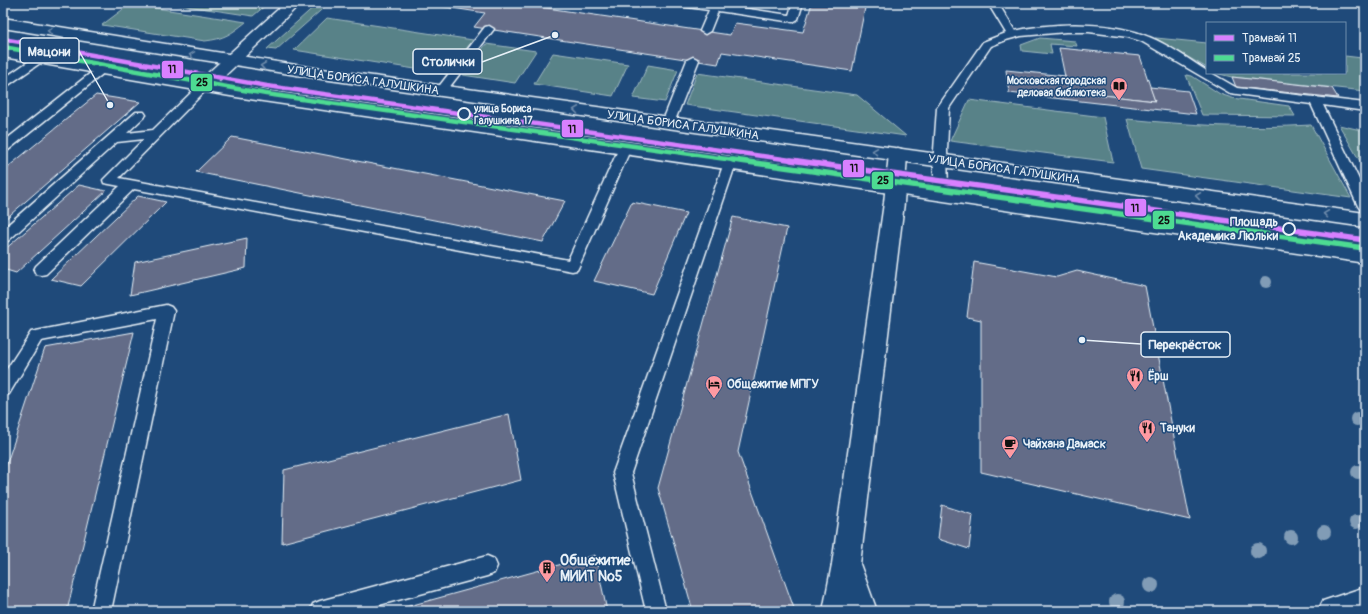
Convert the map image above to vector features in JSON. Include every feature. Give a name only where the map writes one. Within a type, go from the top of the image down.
[{"type":"main road","points":[[203,87],[290,3]]},
{"type":"main road","name":"УЛИЦА БОРИСА ГАЛУШКИНА","points":[[3,24],[231,61],[1365,220]]},
{"type":"main road","points":[[3,52],[203,87],[1365,255]]},
{"type":"main road","points":[[838,611],[846,564],[898,154]]},
{"type":"main road","points":[[846,564],[858,603],[862,611]]},
{"type":"main road","points":[[1333,611],[1365,601]]},
{"type":"lane","points":[[680,3],[793,19],[798,3]]},
{"type":"lane","points":[[994,5],[1012,34]]},
{"type":"lane","points":[[705,31],[715,8]]},
{"type":"lane","points":[[941,194],[940,160],[943,107],[986,44],[1012,34],[1042,28],[1062,28],[1133,34],[1145,39],[1234,91],[1365,107]]},
{"type":"lane","points":[[441,91],[489,29]]},
{"type":"lane","points":[[3,84],[39,59]]},
{"type":"lane","points":[[668,123],[693,60]]},
{"type":"lane","points":[[3,148],[101,70]]},
{"type":"lane","points":[[203,87],[108,180],[572,266],[624,148]]},
{"type":"lane","points":[[1316,102],[1365,206]]},
{"type":"lane","points":[[3,237],[140,115]]},
{"type":"lane","points":[[113,139],[157,133]]},
{"type":"lane","points":[[656,611],[622,473],[730,163]]},
{"type":"lane","points":[[41,270],[131,184]]},
{"type":"lane","points":[[3,388],[36,336],[166,311],[101,611]]},
{"type":"lane","points":[[320,611],[487,566]]},
{"type":"green space","points":[[167,3],[261,3],[267,4],[253,16]]},
{"type":"green space","points":[[318,3],[329,3],[276,50],[267,49]]},
{"type":"green space","points":[[130,4],[246,22],[227,35],[217,39],[205,41],[102,25]]},
{"type":"green space","points":[[327,18],[473,40],[447,74],[294,50]]},
{"type":"green space","points":[[1040,38],[1075,41],[1077,46],[1050,44],[1052,54],[1022,51],[1021,45]]},
{"type":"green space","points":[[1155,38],[1206,43],[1206,67]]},
{"type":"green space","points":[[486,44],[536,51],[515,83],[463,75]]},
{"type":"green space","points":[[553,53],[628,64],[613,96],[534,84]]},
{"type":"green space","points":[[1346,56],[1362,58],[1365,66],[1365,91],[1232,77],[1219,74],[1346,74]]},
{"type":"green space","points":[[648,65],[678,70],[665,102],[633,98]]},
{"type":"green space","points":[[697,73],[857,95],[906,136],[685,105]]},
{"type":"green space","points":[[1186,75],[1192,76],[1220,94],[1232,98],[1289,106],[1295,116],[1202,115]]},
{"type":"green space","points":[[969,100],[1103,117],[1113,162],[950,141]]},
{"type":"green space","points":[[1127,119],[1219,126],[1265,127],[1311,125],[1351,198],[1141,169]]},
{"type":"green space","points":[[1339,125],[1365,131],[1365,170]]},
{"type":"building","points":[[419,3],[513,3],[730,35],[735,23],[803,32],[812,3],[866,3],[852,71],[722,52],[718,64],[474,27],[485,13]]},
{"type":"building","points":[[1059,48],[1140,56],[1155,101],[1068,91]]},
{"type":"building","points":[[1006,70],[1065,76],[1068,91],[1155,101],[1150,87],[1188,91],[1196,114],[1009,93]]},
{"type":"building","points":[[1232,77],[1332,88],[1338,98],[1236,87]]},
{"type":"building","points":[[96,95],[140,102],[3,221],[3,171]]},
{"type":"building","points":[[232,137],[565,201],[543,242],[196,172]]},
{"type":"building","points":[[79,185],[106,191],[16,273],[3,269],[3,251]]},
{"type":"building","points":[[138,196],[166,202],[81,286],[51,279]]},
{"type":"building","points":[[632,202],[686,213],[652,294],[594,281]]},
{"type":"building","points":[[733,217],[787,228],[738,452],[795,611],[693,611],[658,488]]},
{"type":"building","points":[[247,238],[246,268],[130,295],[135,262]]},
{"type":"building","points":[[974,262],[1057,277],[1077,271],[1145,286],[1190,520],[981,472],[981,320],[967,317]]},
{"type":"building","points":[[134,332],[67,611],[3,611],[3,475],[45,348]]},
{"type":"building","points":[[509,414],[521,480],[282,543],[284,470]]},
{"type":"building","points":[[942,505],[973,515],[969,549],[938,539]]},
{"type":"building","name":"Общежитие МИИТ №5","points":[[595,555],[607,611],[391,611]]},
{"type":"tram line","name":"11","points":[[3,39],[267,86],[1365,240]]},
{"type":"tram line","name":"25","points":[[3,47],[266,94],[1364,248]]},
{"type":"place","name":"Столички","points":[[555,35]]},
{"type":"place","name":"Московская городская деловая библиотека","points":[[1119,101]]},
{"type":"place","name":"Мацони","points":[[110,105]]},
{"type":"place","name":"улица Бориса Галушкина, 17","points":[[464,114]]},
{"type":"place","name":"Площадь Академика Люльки","points":[[1289,229]]},
{"type":"place","name":"Перекрёсток","points":[[1082,340]]},
{"type":"place","name":"Ёрш","points":[[1135,391]]},
{"type":"place","name":"Общежитие МПГУ","points":[[714,399]]},
{"type":"place","name":"Тануки","points":[[1147,443]]},
{"type":"place","name":"Чайхана Дамаск","points":[[1010,459]]},
{"type":"place","name":"Общежитие МИИТ №5","points":[[547,583]]}]
